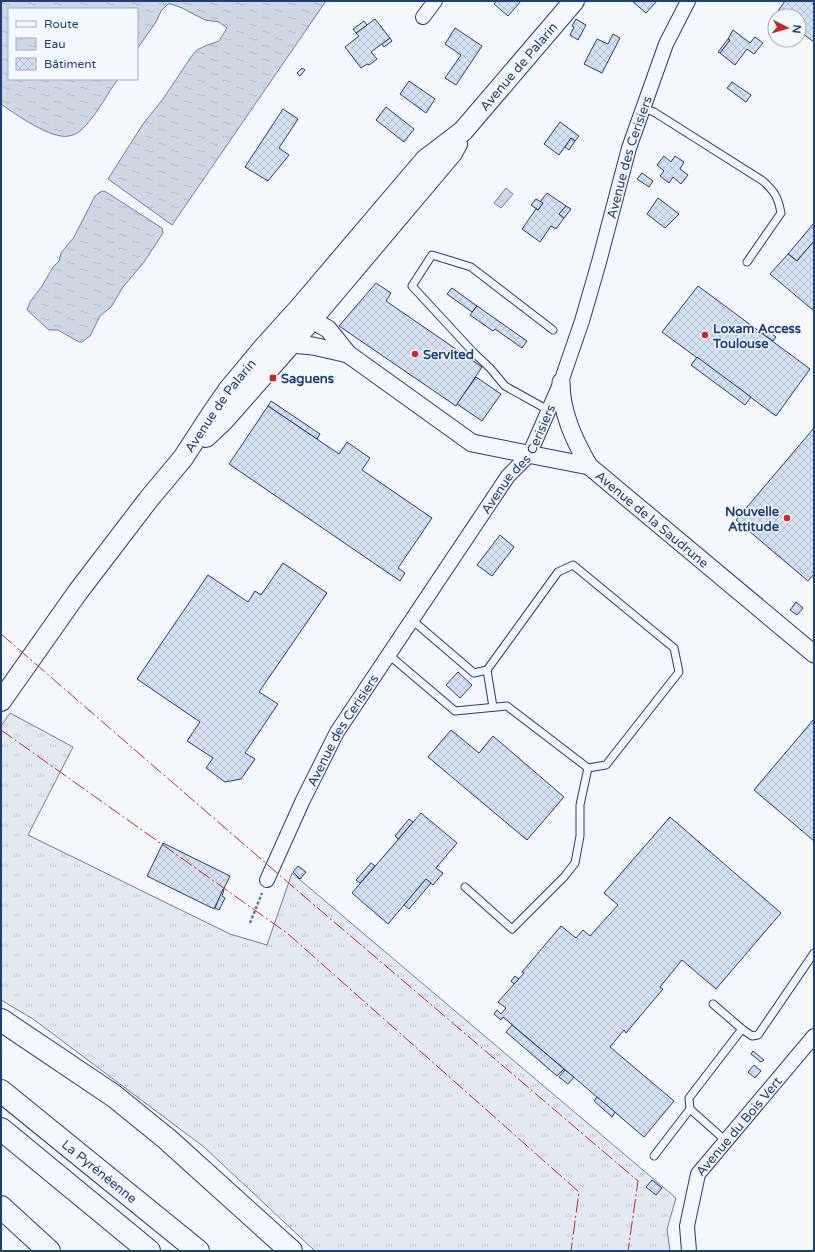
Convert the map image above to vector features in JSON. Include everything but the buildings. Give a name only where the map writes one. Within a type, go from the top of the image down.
[{"type":"highway","points":[[1,1020],[114,1096],[167,1139],[291,1251]]},
{"type":"highway","name":"La Pyrénéenne","points":[[1,1091],[198,1251]]},
{"type":"highway","points":[[1,1129],[149,1251]]},
{"type":"highway","points":[[1,1207],[49,1251]]},
{"type":"main road","name":"Avenue de Palarin","points":[[183,458],[224,420],[291,344],[309,318],[452,153],[463,131],[574,1]]},
{"type":"main road","name":"Avenue de Palarin","points":[[1,701],[77,593],[148,500],[183,458],[229,389],[264,347],[309,318]]},
{"type":"street","points":[[423,17],[435,1]]},
{"type":"street","name":"Avenue des Cerisiers","points":[[267,880],[302,800],[337,732],[508,476],[529,455],[561,382],[582,321],[629,148],[643,108],[666,44],[688,1]]},
{"type":"street","points":[[309,318],[313,346]]},
{"type":"street","name":"Avenue de la Saudrune","points":[[309,318],[348,354],[472,443],[589,466],[814,654]]},
{"type":"street","name":"Avenue de la Saudrune","points":[[291,344],[313,346],[348,354]]},
{"type":"street","points":[[561,382],[561,398],[569,427],[589,466]]},
{"type":"street","name":"Avenue du Bois Vert","points":[[690,1251],[687,1226],[698,1174],[814,1036]]},
{"type":"lane","points":[[643,108],[654,112],[763,181],[773,190],[779,200],[781,213],[748,262]]},
{"type":"lane","points":[[548,410],[505,386],[490,368],[473,352],[412,286],[432,255],[471,267],[554,330]]},
{"type":"lane","points":[[389,654],[455,711],[507,706],[588,768],[606,765],[679,672],[674,648],[574,565],[558,572],[487,670],[474,673],[412,620]]},
{"type":"lane","points":[[487,670],[493,707]]},
{"type":"lane","points":[[465,887],[512,928],[542,901],[575,863],[580,836],[580,805],[588,768]]},
{"type":"lane","points":[[713,1004],[752,1036],[758,1035],[814,953]]},
{"type":"lane","points":[[654,1156],[690,1109],[689,1098],[742,1029]]},
{"type":"lane","points":[[690,1109],[726,1141]]},
{"type":"path","points":[[250,923],[267,880]]},
{"type":"green space","points":[[10,713],[73,747],[28,835],[230,934],[267,945],[292,873],[676,1198],[667,1229],[670,1251],[315,1251],[204,1147],[33,1019],[1,1000],[1,726]]},
{"type":"water","points":[[1,1],[326,1],[172,225],[108,179],[143,124],[163,99],[191,57],[197,50],[219,41],[227,28],[219,22],[205,20],[182,8],[168,4],[161,11],[156,22],[138,48],[138,8],[8,8],[8,80],[117,80],[95,114],[79,132],[74,135],[62,136],[53,134],[34,125],[1,104]]},
{"type":"water","points":[[506,188],[513,194],[501,208],[494,203]]},
{"type":"water","points":[[103,191],[162,228],[163,233],[144,262],[123,287],[111,307],[100,316],[90,336],[82,342],[79,342],[58,330],[49,330],[27,310],[30,302],[42,286],[53,267],[59,261],[61,253],[74,237],[95,196]]},
{"type":"power","points":[[1,634],[306,898],[638,1181],[628,1251]]},
{"type":"power","points":[[1,730],[287,933],[579,1192],[571,1251]]},
{"type":"place","name":"Loxam Access Toulouse","points":[[705,335]]},
{"type":"place","name":"Servited","points":[[415,354]]},
{"type":"place","name":"Saguens","points":[[273,378]]},
{"type":"place","name":"Nouvelle Attitude","points":[[787,518]]}]
